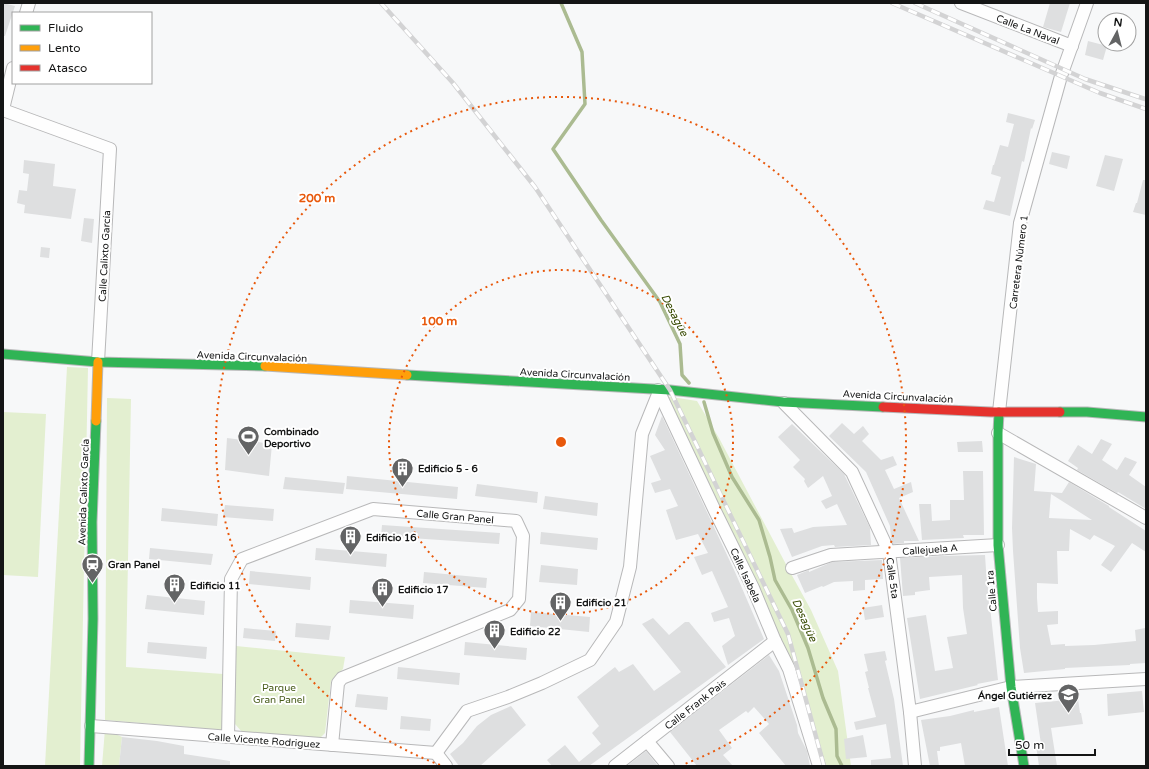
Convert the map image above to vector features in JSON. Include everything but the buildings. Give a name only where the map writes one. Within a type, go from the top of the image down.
[{"type":"main road","name":"Avenida Circunvalación","points":[[3,354],[98,362],[258,366],[690,392],[783,402],[999,412],[1087,412],[1146,417]]},
{"type":"main road","name":"Avenida Calixto García","points":[[89,766],[93,619],[92,522],[98,362]]},
{"type":"main road","name":"Calle 1ra","points":[[999,412],[998,545],[1011,687],[1024,766]]},
{"type":"street","name":"Calle La Naval","points":[[961,3],[1072,46]]},
{"type":"street","name":"Carretera Número 1","points":[[999,412],[1020,223],[1061,76],[1087,3]]},
{"type":"street","points":[[3,110],[12,72]]},
{"type":"street","name":"Calle Calixto García","points":[[3,110],[110,149],[98,362]]},
{"type":"street","points":[[446,766],[436,753],[467,711],[508,697],[542,683],[590,660],[616,622],[630,567],[642,434],[659,391]]},
{"type":"street","name":"Calle Isabela","points":[[659,391],[753,588],[775,641],[789,669],[819,766]]},
{"type":"street","name":"Calle 5ta","points":[[783,402],[852,472],[889,552],[910,712],[915,766]]},
{"type":"street","points":[[998,433],[1146,518]]},
{"type":"street","name":"Calle Gran Panel","points":[[228,737],[231,579],[242,559],[373,508],[516,522],[523,536],[519,599],[510,610],[342,678],[338,683],[332,745]]},
{"type":"street","name":"Callejuela A","points":[[792,568],[831,555],[998,545]]},
{"type":"street","name":"Calle Frank Pais","points":[[615,766],[775,641]]},
{"type":"street","points":[[910,712],[1011,687],[1146,679]]},
{"type":"street","name":"Calle Vicente Rodriguez","points":[[91,726],[436,753]]},
{"type":"street","points":[[647,741],[668,766]]},
{"type":"green space","points":[[67,367],[88,368],[80,766],[45,766]]},
{"type":"green space","points":[[665,396],[697,401],[719,438],[811,610],[838,671],[851,766],[822,766],[812,731]]},
{"type":"green space","points":[[107,398],[131,399],[126,667],[223,674],[222,730],[105,720]]},
{"type":"green space","points":[[3,412],[46,414],[38,577],[3,575]]},
{"type":"green space","name":"Parque Gran Panel","points":[[236,646],[345,657],[343,669],[331,681],[325,733],[320,738],[242,732],[235,724]]},
{"type":"green space","points":[[105,729],[122,737],[119,766],[102,766]]},
{"type":"waterway","name":"Desagüe","points":[[561,3],[582,52],[585,104],[553,149],[601,220],[660,302],[680,344],[682,375],[689,383]]},
{"type":"waterway","name":"Desagüe","points":[[704,402],[713,433],[732,477],[759,520],[775,580],[792,610],[808,648],[823,698],[836,729],[837,756],[842,766]]},
{"type":"railway","points":[[381,3],[453,83],[535,187],[670,390],[788,634],[824,766]]},
{"type":"railway","points":[[892,3],[1100,93],[1146,109]]},
{"type":"railway","points":[[915,3],[1085,79],[1145,99]]},
{"type":"traffic: fast","points":[[3,354],[98,362],[265,366]]},
{"type":"traffic: fast","points":[[407,375],[670,390],[783,402],[883,407]]},
{"type":"traffic: fast","points":[[999,412],[998,545],[1011,687],[1024,766]]},
{"type":"traffic: fast","points":[[1060,412],[1087,412],[1146,417]]},
{"type":"traffic: fast","points":[[89,766],[93,619],[92,522],[96,421]]},
{"type":"traffic: slow","points":[[96,421],[98,362]]},
{"type":"traffic: slow","points":[[265,366],[407,375]]},
{"type":"traffic: jam","points":[[883,407],[991,412],[1060,412]]},
{"type":"place","name":"Combinado Deportivo","points":[[248,456]]},
{"type":"place","name":"Edificio 5 - 6","points":[[402,488]]},
{"type":"place","name":"Edificio 16","points":[[351,556]]},
{"type":"place","name":"Gran Panel","points":[[93,584]]},
{"type":"place","name":"Edificio 11","points":[[175,604]]},
{"type":"place","name":"Edificio 17","points":[[382,608]]},
{"type":"place","name":"Edificio 21","points":[[560,622]]},
{"type":"place","name":"Edificio 22","points":[[495,650]]},
{"type":"place","name":"Ángel Gutiérrez","points":[[1068,714]]}]
